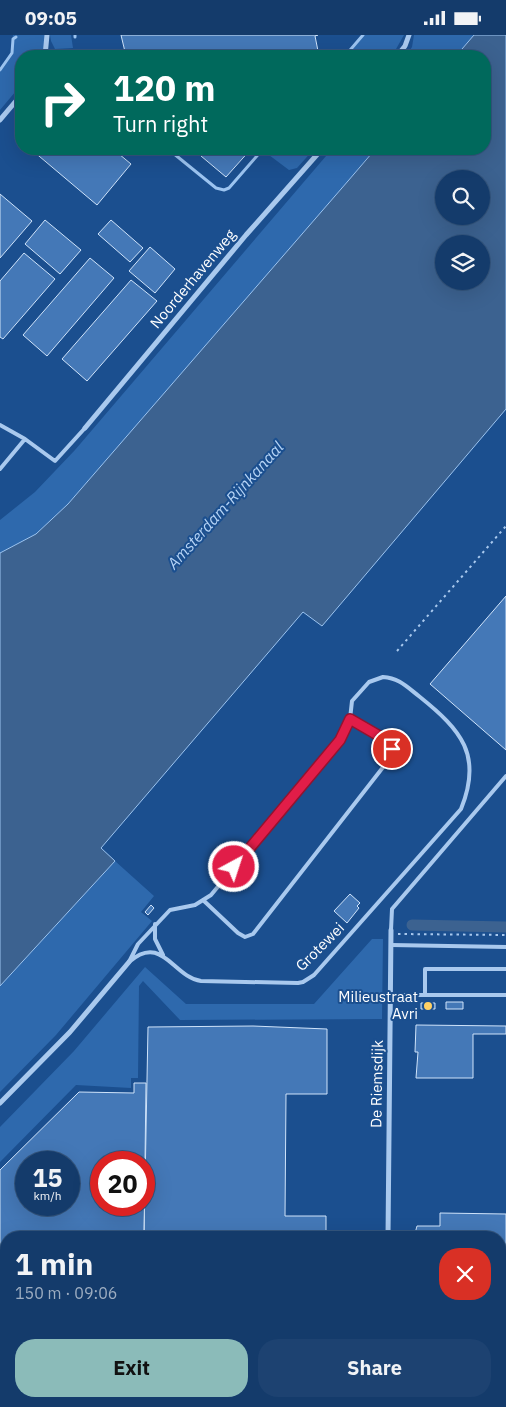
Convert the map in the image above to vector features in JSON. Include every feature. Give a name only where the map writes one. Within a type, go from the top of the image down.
[{"type":"street","points":[[46,50],[47,35]]},
{"type":"street","points":[[402,50],[409,35]]},
{"type":"street","points":[[0,120],[15,102]]},
{"type":"street","name":"Noorderhavenweg","points":[[85,428],[317,155]]},
{"type":"street","name":"De Riemsdijk","points":[[388,1231],[391,932]]},
{"type":"street","points":[[0,1103],[70,1033],[129,962]]},
{"type":"lane","points":[[0,425],[25,439],[55,461],[85,428]]},
{"type":"lane","points":[[0,469],[25,439]]},
{"type":"lane","name":"Grotewei","points":[[163,955],[193,980],[303,982],[314,975],[461,809],[470,780],[470,761],[456,733],[443,715],[398,679],[390,677],[369,682],[352,701],[350,719]]},
{"type":"lane","points":[[129,962],[138,944],[170,910],[195,905],[203,900],[211,895],[340,740],[350,719],[388,741],[392,749],[391,757],[252,935],[244,937],[238,933],[203,900]]},
{"type":"lane","points":[[391,932],[392,909],[506,776]]},
{"type":"lane","points":[[129,962],[141,954],[163,955],[155,939],[155,924]]},
{"type":"lane","points":[[391,945],[506,947]]},
{"type":"lane","points":[[425,995],[425,969],[506,969]]},
{"type":"lane","points":[[390,995],[506,995]]},
{"type":"path","points":[[397,651],[506,525]]},
{"type":"path","points":[[391,932],[506,935]]},
{"type":"shaded area","points":[[13,35],[47,35],[43,50],[15,50],[15,92],[0,110],[0,69],[11,52]]},
{"type":"shaded area","points":[[50,35],[71,35],[73,48],[55,49]]},
{"type":"shaded area","points":[[362,35],[404,35],[395,50],[348,50]]},
{"type":"shaded area","points":[[414,35],[474,35],[461,50],[410,50]]},
{"type":"shaded area","points":[[269,155],[309,155],[297,168],[289,170]]},
{"type":"shaded area","points":[[327,155],[370,155],[68,504],[36,534],[0,553],[0,520],[35,492],[75,450]]},
{"type":"shaded area","points":[[115,861],[154,896],[141,912],[152,921],[56,1035],[0,1092],[0,986]]},
{"type":"shaded area","points":[[372,939],[383,939],[382,1019],[180,1020],[143,981],[139,986],[138,1078],[131,1078],[131,1088],[76,1085],[0,1162],[0,1127],[74,1051],[145,967],[186,1004],[314,1004]]},
{"type":"water","name":"Amsterdam-Rijnkanaal","points":[[474,35],[506,35],[506,409],[322,626],[303,612],[101,848],[115,861],[0,986],[0,553],[36,534],[68,504],[370,155],[491,155],[491,50],[461,50]]},
{"type":"building","points":[[121,35],[318,35],[315,36],[318,50],[125,50]]},
{"type":"building","points":[[38,155],[120,155],[131,164],[97,205]]},
{"type":"building","points":[[201,155],[246,155],[226,177]]},
{"type":"building","points":[[0,194],[32,221],[0,258]]},
{"type":"building","points":[[45,220],[81,250],[60,274],[25,244]]},
{"type":"building","points":[[111,220],[143,248],[130,262],[98,234]]},
{"type":"building","points":[[150,247],[175,269],[155,293],[129,271]]},
{"type":"building","points":[[24,253],[55,279],[3,339],[0,337],[0,281]]},
{"type":"building","points":[[90,258],[114,278],[47,356],[23,335]]},
{"type":"building","points":[[131,280],[157,301],[87,381],[62,359]]},
{"type":"building","points":[[506,596],[506,750],[430,684]]},
{"type":"building","points":[[350,894],[360,903],[357,906],[359,908],[347,923],[334,911]]},
{"type":"building","points":[[151,905],[154,908],[148,915],[145,912]]},
{"type":"building","points":[[446,1002],[463,1002],[463,1009],[446,1009]]},
{"type":"building","name":"Milieustraat Avri","points":[[421,1003],[435,1003],[435,1009],[421,1009]]},
{"type":"building","points":[[416,1025],[506,1026],[506,1034],[473,1034],[473,1078],[416,1078],[418,1052],[415,1052]]},
{"type":"building","points":[[253,1026],[327,1029],[327,1094],[286,1094],[285,1216],[326,1216],[326,1231],[144,1231],[144,1216],[155,1216],[155,1151],[146,1151],[148,1027]]},
{"type":"building","points":[[134,1083],[146,1083],[145,1151],[90,1151],[90,1216],[144,1216],[144,1231],[0,1231],[0,1170],[15,1155],[15,1216],[80,1216],[80,1151],[19,1151],[79,1092],[134,1093]]},
{"type":"building","points":[[440,1213],[506,1214],[506,1231],[416,1231],[417,1226],[440,1226]]},
{"type":"waterway","points":[[350,50],[363,35]]},
{"type":"waterway","points":[[0,70],[12,53],[13,39],[16,37]]},
{"type":"waterway","points":[[175,155],[216,188],[224,190],[229,188],[258,155]]},
{"type":"waterway","points":[[412,925],[506,927]]},
{"type":"place","name":"Milieustraat Avri","points":[[428,1006]]},
{"type":"route","points":[[234,867],[340,740],[350,719],[388,741],[392,749]]}]
